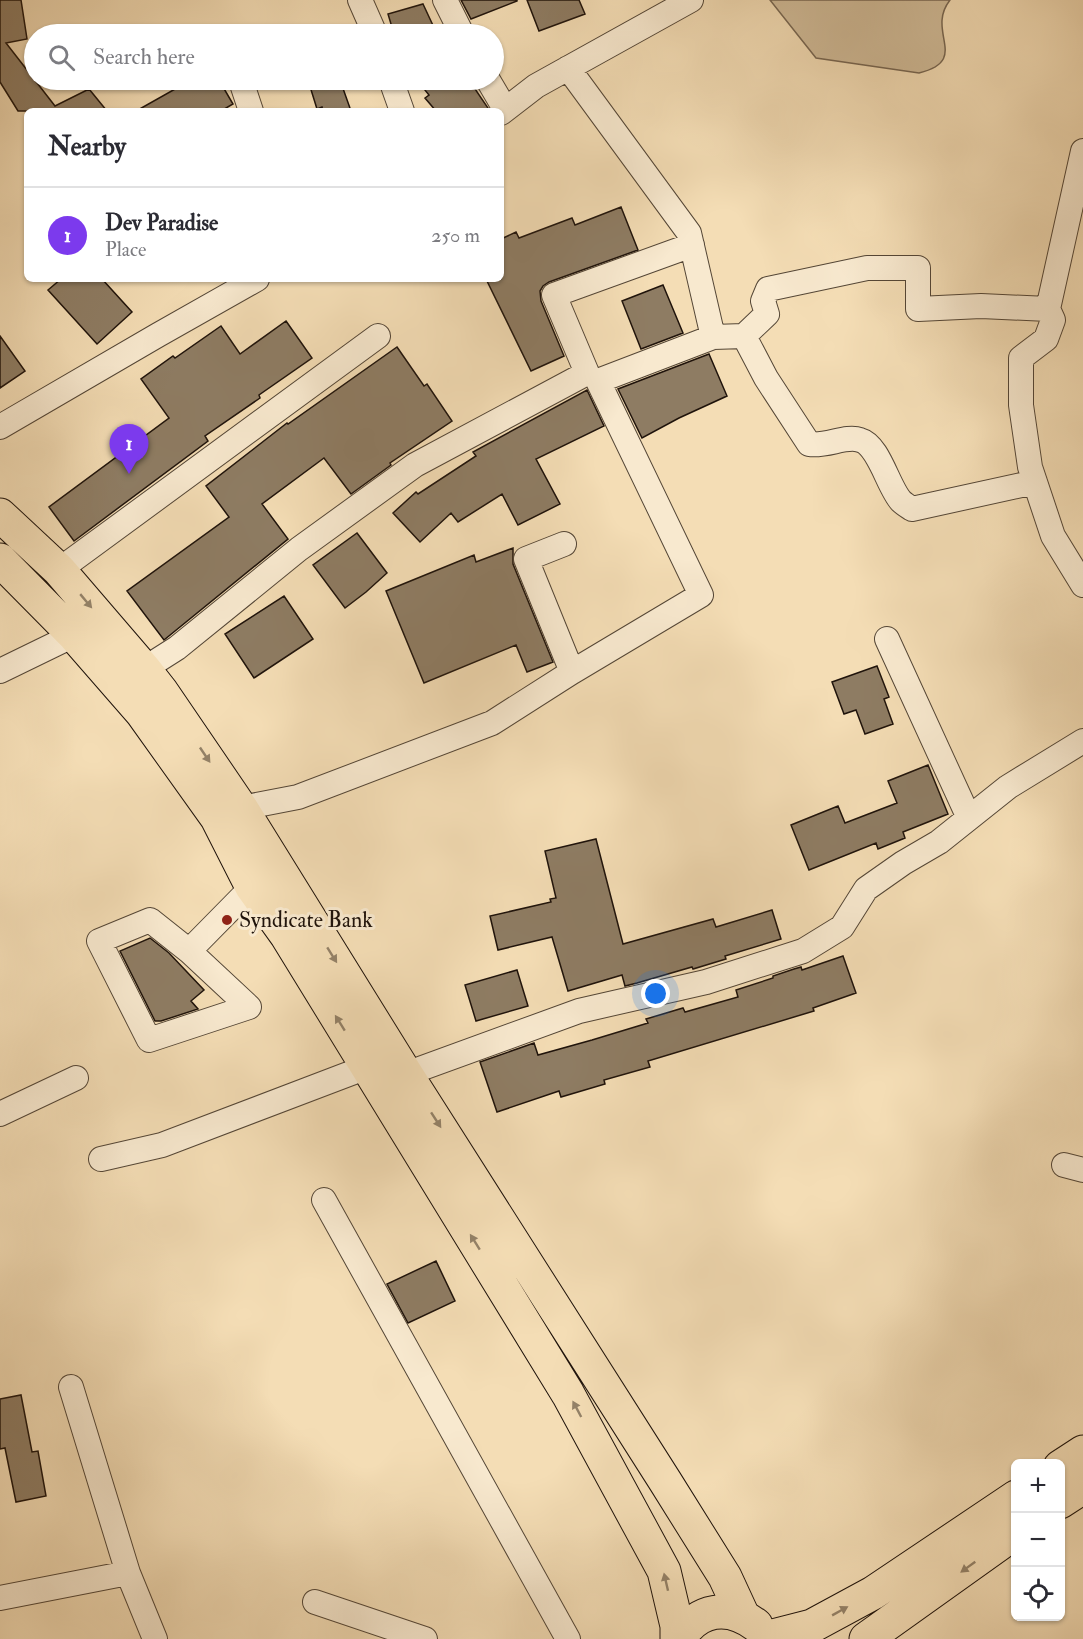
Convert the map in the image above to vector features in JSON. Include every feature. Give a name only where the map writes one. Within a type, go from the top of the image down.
[{"type":"highway","points":[[0,515],[59,570],[144,669],[241,808],[758,1631]]},
{"type":"highway","points":[[0,560],[74,635],[142,713],[217,818],[252,887],[287,936],[568,1394],[664,1571],[678,1639]]},
{"type":"highway","points":[[1065,1464],[1083,1452]]},
{"type":"highway","points":[[1065,1499],[1083,1487]]},
{"type":"highway","points":[[678,1639],[685,1629],[697,1619],[712,1612],[728,1611],[758,1631],[812,1626],[873,1593],[1011,1500]]},
{"type":"highway","points":[[866,1639],[1011,1536]]},
{"type":"street","points":[[360,0],[371,24]]},
{"type":"street","points":[[445,0],[457,24]]},
{"type":"street","points":[[504,110],[536,86],[691,0]]},
{"type":"street","points":[[568,68],[689,233],[713,337]]},
{"type":"street","points":[[244,90],[250,108]]},
{"type":"street","points":[[395,90],[401,108]]},
{"type":"street","points":[[493,90],[502,108]]},
{"type":"street","points":[[1083,151],[1048,309],[1053,320],[1046,339],[1021,358],[1021,405],[1030,467],[1053,536],[1083,585]]},
{"type":"street","points":[[144,669],[177,648],[299,549],[415,465],[587,373],[554,295],[692,245]]},
{"type":"street","points":[[241,808],[298,797],[492,723],[701,595],[598,381],[713,337],[744,336],[767,314],[763,301],[768,288],[867,268],[918,267],[918,309],[981,306],[1048,309]]},
{"type":"street","points":[[0,428],[232,286]]},
{"type":"street","points":[[59,570],[378,336]]},
{"type":"street","points":[[744,336],[766,378],[809,444],[820,446],[846,440],[860,440],[870,446],[901,501],[912,509],[1035,482]]},
{"type":"street","points":[[564,544],[526,559],[572,672]]},
{"type":"street","points":[[0,671],[74,635]]},
{"type":"street","points":[[887,639],[969,818]]},
{"type":"street","points":[[406,1074],[579,1011],[706,982],[802,951],[842,927],[866,889],[903,863],[939,842],[1008,787],[1083,741]]},
{"type":"street","points":[[189,951],[252,887]]},
{"type":"street","points":[[150,920],[189,951],[249,1007],[149,1040],[99,941],[150,920]]},
{"type":"street","points":[[101,1159],[162,1145],[368,1067]]},
{"type":"street","points":[[0,1113],[76,1078]]},
{"type":"street","points":[[324,1200],[567,1639]]},
{"type":"street","points":[[71,1388],[128,1573],[155,1639]]},
{"type":"street","points":[[0,1598],[128,1573]]},
{"type":"street","points":[[315,1602],[425,1639]]},
{"type":"shaded area","points":[[770,0],[950,0],[942,23],[945,53],[942,61],[919,73],[816,58]]},
{"type":"building","points":[[0,0],[21,0],[25,24],[24,40],[6,43],[24,66],[24,90],[43,90],[55,106],[90,90],[105,108],[24,108],[24,111],[18,111],[0,82]]},
{"type":"building","points":[[461,0],[517,0],[517,1],[471,19]]},
{"type":"building","points":[[527,0],[579,0],[585,14],[539,31]]},
{"type":"building","points":[[423,4],[432,24],[391,24],[388,14]]},
{"type":"building","points":[[173,90],[225,90],[233,104],[226,108],[141,108]]},
{"type":"building","points":[[311,90],[344,90],[350,108],[322,107],[317,108]]},
{"type":"building","points":[[425,90],[476,90],[488,108],[433,108],[425,98],[429,95]]},
{"type":"building","points":[[621,207],[638,250],[543,286],[540,291],[541,301],[564,356],[531,371],[487,282],[504,282],[504,238],[516,232],[519,238],[572,218],[575,225]]},
{"type":"building","points":[[57,282],[105,282],[132,312],[97,344],[48,290]]},
{"type":"building","points":[[663,285],[683,333],[641,349],[622,301]]},
{"type":"building","points":[[286,321],[312,358],[205,436],[208,441],[74,541],[49,507],[169,418],[141,379],[221,326],[240,354]]},
{"type":"building","points":[[0,336],[25,371],[0,388]]},
{"type":"building","points":[[397,347],[424,386],[427,384],[452,421],[390,463],[391,465],[351,494],[324,458],[262,504],[288,539],[164,640],[127,591],[229,517],[206,486],[287,423]]},
{"type":"building","points":[[709,354],[727,396],[642,438],[618,389]]},
{"type":"building","points":[[587,390],[604,426],[536,459],[560,504],[518,525],[502,494],[458,522],[451,513],[420,542],[393,513],[416,492],[418,494],[476,456],[473,452]]},
{"type":"building","points":[[357,533],[387,573],[345,608],[313,565]]},
{"type":"building","points":[[513,548],[513,564],[553,662],[527,672],[516,645],[424,683],[386,591],[474,555],[476,562]]},
{"type":"building","points":[[284,596],[313,639],[254,678],[225,634]]},
{"type":"building","points":[[877,666],[889,697],[884,699],[893,724],[865,734],[856,710],[844,714],[832,682]]},
{"type":"building","points":[[928,765],[948,814],[903,832],[905,838],[878,849],[876,843],[809,870],[791,825],[838,806],[845,823],[897,803],[888,781]]},
{"type":"building","points":[[596,839],[623,944],[713,919],[716,927],[772,910],[781,939],[725,956],[726,959],[693,969],[692,967],[625,986],[622,975],[568,991],[552,937],[498,950],[490,916],[551,902],[550,899],[556,898],[545,851]]},
{"type":"building","points":[[150,938],[169,953],[204,990],[191,1001],[198,1009],[155,1021],[120,951]]},
{"type":"building","points":[[843,956],[856,993],[813,1008],[814,1011],[648,1061],[650,1067],[604,1080],[605,1084],[561,1097],[559,1091],[497,1112],[480,1062],[534,1043],[538,1055],[592,1040],[648,1023],[646,1019],[683,1008],[685,1012],[738,997],[736,990],[794,969],[801,967],[802,970]]},
{"type":"building","points":[[517,970],[528,1006],[476,1021],[465,985]]},
{"type":"building","points":[[436,1261],[455,1301],[408,1323],[387,1284]]},
{"type":"building","points":[[21,1395],[32,1452],[38,1451],[46,1496],[16,1502],[5,1448],[0,1449],[0,1399]]},
{"type":"place","name":"Dev Paradise","points":[[129,474]]},
{"type":"place","name":"Syndicate Bank","points":[[227,920]]}]
